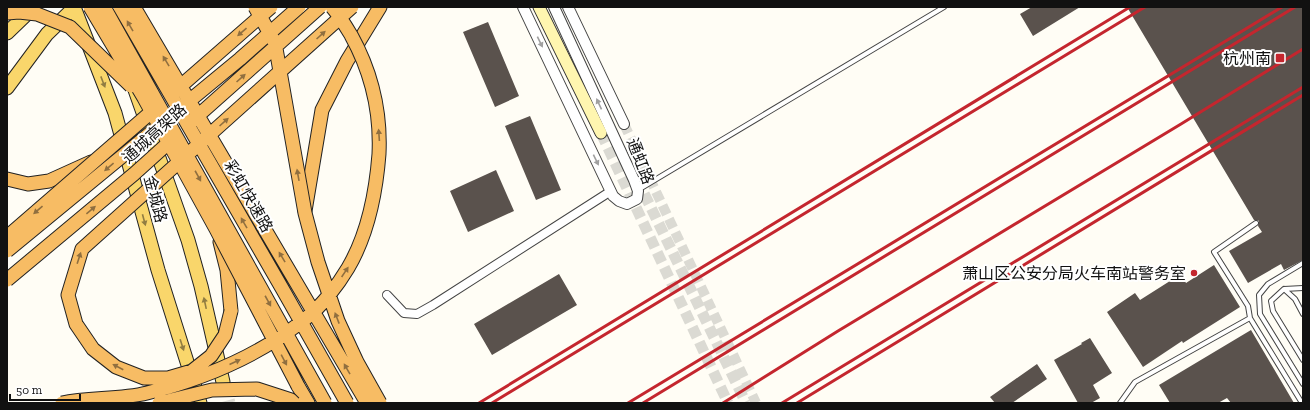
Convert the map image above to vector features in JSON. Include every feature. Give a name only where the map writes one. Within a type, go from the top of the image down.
[{"type":"highway","points":[[90,7],[144,98],[216,229],[308,403]]},
{"type":"highway","points":[[104,7],[325,403]]},
{"type":"highway","name":"彩虹快速路","points":[[120,7],[347,403]]},
{"type":"highway","points":[[134,7],[367,403]]},
{"type":"highway","points":[[255,7],[275,43],[305,213],[318,262],[338,321],[380,403]]},
{"type":"highway","points":[[7,237],[271,7]]},
{"type":"highway","name":"通城高架路","points":[[7,251],[234,64],[299,7]]},
{"type":"highway","name":"通城高架路","points":[[7,280],[134,174],[320,7]]},
{"type":"highway","points":[[62,403],[69,401],[116,398],[146,393],[214,371],[249,355],[282,336],[306,318],[334,288],[348,268],[359,246],[373,202],[378,174],[379,142],[377,115],[371,81],[360,52],[332,7]]},
{"type":"highway","points":[[216,229],[227,270],[231,311],[225,335],[211,356],[192,371],[168,378],[144,378],[116,367],[93,349],[76,324],[68,295],[82,249],[352,7]]},
{"type":"highway","points":[[305,213],[322,110],[347,61],[380,7]]},
{"type":"highway","points":[[7,13],[19,12],[37,14],[70,27],[144,98]]},
{"type":"highway","points":[[7,179],[28,184],[49,181],[98,159]]},
{"type":"highway","points":[[159,403],[212,390],[257,389],[292,400],[294,403]]},
{"type":"main road","points":[[7,33],[34,7]]},
{"type":"main road","points":[[7,88],[47,34],[74,7]]},
{"type":"main road","name":"金城路","points":[[74,7],[115,112],[158,270],[200,403]]},
{"type":"main road","name":"金城路","points":[[110,7],[125,62],[188,240],[201,286],[223,382]]},
{"type":"main road","points":[[539,7],[601,133]]},
{"type":"street","name":"通虹路","points":[[523,7],[613,196],[619,201],[627,204],[637,199],[638,191],[554,7]]},
{"type":"street","name":"通虹路","points":[[568,7],[624,124]]},
{"type":"street","points":[[387,295],[404,313],[417,314],[502,262],[611,190]]},
{"type":"lane","points":[[638,191],[944,7]]},
{"type":"lane","points":[[1256,222],[1214,252],[1248,306],[1250,318],[1302,403]]},
{"type":"lane","points":[[1303,263],[1268,284],[1259,295],[1260,314],[1303,384]]},
{"type":"lane","points":[[1303,288],[1284,289],[1271,301],[1273,310],[1303,360]]},
{"type":"lane","points":[[1284,289],[1295,299],[1303,314]]},
{"type":"lane","points":[[1120,403],[1135,382],[1250,318]]},
{"type":"building","points":[[1032,7],[1080,7],[1033,36],[1020,14]]},
{"type":"building","name":"杭州南","points":[[1127,7],[1303,7],[1303,260],[1284,270],[1281,264],[1248,283],[1229,251],[1262,232],[1258,226],[1259,221],[1254,220]]},
{"type":"building","points":[[488,22],[519,96],[495,107],[463,32]]},
{"type":"building","points":[[530,116],[561,190],[536,200],[505,126]]},
{"type":"building","points":[[496,170],[514,211],[468,232],[450,191]]},
{"type":"building","points":[[1214,265],[1240,307],[1183,343],[1182,341],[1143,367],[1107,312],[1135,293],[1140,300],[1181,274],[1186,283]]},
{"type":"building","points":[[559,274],[577,305],[492,355],[474,324]]},
{"type":"building","points":[[1251,330],[1294,403],[1231,403],[1227,398],[1218,403],[1170,403],[1159,385]]},
{"type":"building","points":[[1090,338],[1112,373],[1093,385],[1100,398],[1091,403],[1078,403],[1054,360]]},
{"type":"building","points":[[1037,364],[1047,379],[1012,403],[995,403],[990,397]]},
{"type":"tunnel","points":[[624,124],[756,403]]},
{"type":"tunnel","points":[[601,133],[728,403]]},
{"type":"tunnel","points":[[637,179],[746,403]]},
{"type":"tunnel","points":[[223,382],[229,403]]},
{"type":"railway","points":[[479,403],[1130,7]]},
{"type":"railway","points":[[492,403],[1145,7]]},
{"type":"railway","points":[[628,403],[1282,7]]},
{"type":"railway","points":[[643,403],[1295,7]]},
{"type":"railway","points":[[723,403],[838,331],[1303,49]]},
{"type":"railway","points":[[782,403],[1303,87]]},
{"type":"railway","points":[[797,403],[1303,95]]},
{"type":"place","name":"杭州南","points":[[1280,58]]},
{"type":"place","name":"萧山区公安分局火车南站警务室","points":[[1194,273]]}]
